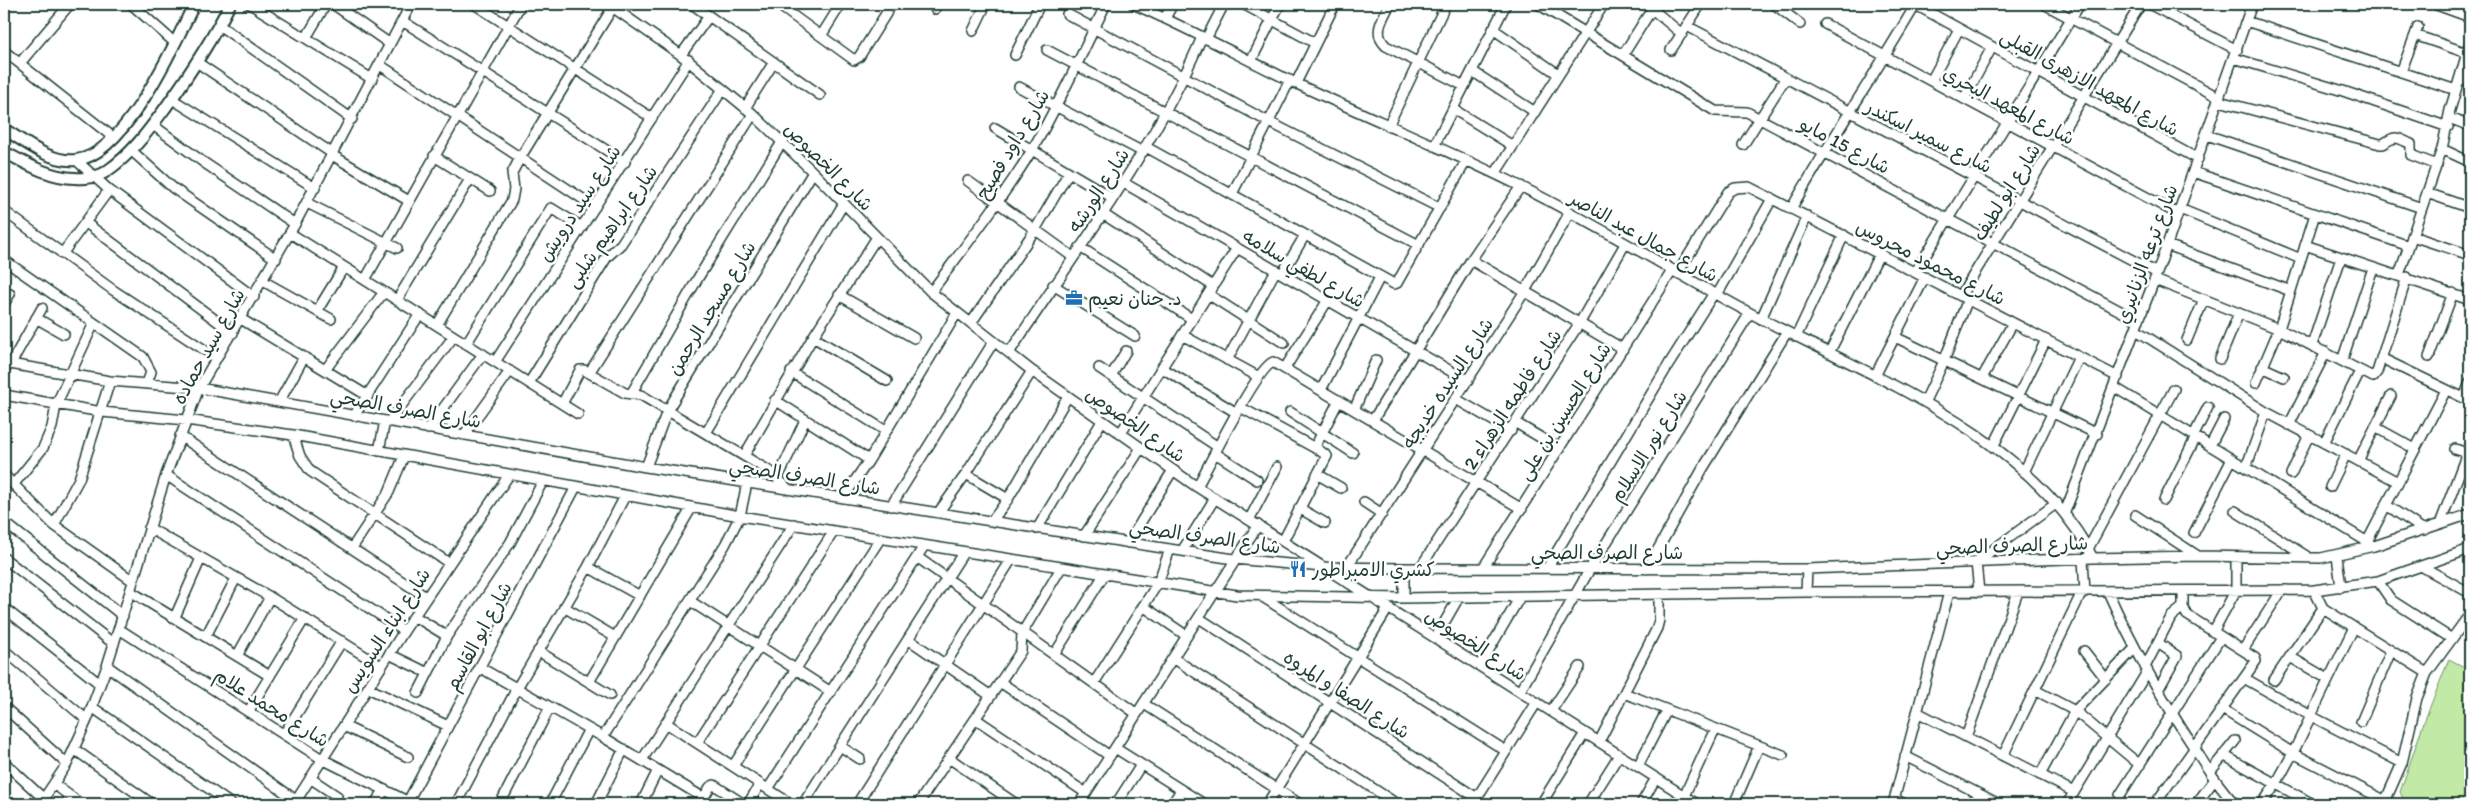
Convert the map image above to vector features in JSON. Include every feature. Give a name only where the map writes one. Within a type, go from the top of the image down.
[{"type":"street","points":[[20,63],[70,4]]},
{"type":"street","points":[[132,4],[175,43]]},
{"type":"street","points":[[4,129],[44,153],[60,159],[76,160],[91,156],[114,138],[136,110],[175,43],[194,4]]},
{"type":"street","points":[[4,152],[51,173],[74,178],[92,177],[106,172],[132,151],[153,125],[198,63],[230,4]]},
{"type":"street","points":[[250,4],[372,79]]},
{"type":"street","points":[[306,38],[326,4]]},
{"type":"street","points":[[333,4],[390,44]]},
{"type":"street","points":[[474,4],[652,118]]},
{"type":"street","points":[[365,280],[521,4]]},
{"type":"street","points":[[692,4],[820,95]]},
{"type":"street","points":[[777,4],[789,7],[822,36],[854,60],[859,57],[892,4]]},
{"type":"street","points":[[822,36],[841,4]]},
{"type":"street","points":[[973,31],[986,4]]},
{"type":"street","points":[[1015,55],[1040,4]]},
{"type":"street","name":"شارع داود فصيح","points":[[931,292],[996,204],[1032,150],[1056,107],[1106,4]]},
{"type":"street","name":"شارع جمال عبد الناصر","points":[[1133,4],[1293,82],[1520,186],[1791,335],[1925,401],[1993,447],[2024,472],[2065,512],[2093,558]]},
{"type":"street","points":[[1165,18],[1173,4]]},
{"type":"street","name":"شارع الورشه","points":[[1009,353],[1124,183],[1165,114],[1204,38],[1224,4]]},
{"type":"street","points":[[1243,4],[1315,43]]},
{"type":"street","points":[[1251,61],[1280,4]]},
{"type":"street","points":[[1232,194],[1269,122],[1315,43],[1334,4]]},
{"type":"street","points":[[1390,4],[1380,25],[1378,33],[1380,40],[1464,86]]},
{"type":"street","points":[[1388,126],[1446,4]]},
{"type":"street","points":[[1434,146],[1506,4]]},
{"type":"street","name":"شارع 15 مايو","points":[[1538,4],[1553,8],[1585,32],[1715,110],[1726,112],[1742,110],[1760,118],[1993,243],[2137,326],[2266,412],[2398,482]]},
{"type":"street","points":[[1495,174],[1604,4]]},
{"type":"street","points":[[1672,50],[1701,4]]},
{"type":"street","points":[[1774,4],[1800,24]]},
{"type":"street","points":[[1791,209],[1849,112],[1886,57],[1915,4]]},
{"type":"street","name":"شارع المعهد الازهرى القبلى","points":[[1915,4],[2198,159]]},
{"type":"street","points":[[2044,4],[2220,99],[2380,144],[2383,144],[2390,138],[2394,138],[2411,144],[2411,155],[2437,165]]},
{"type":"street","points":[[1916,271],[2080,4]]},
{"type":"street","name":"شارع ابو لطيف","points":[[1925,401],[1944,361],[1965,297],[1993,243],[2141,4]]},
{"type":"street","points":[[2149,4],[2235,54],[2344,91],[2448,123],[2470,126]]},
{"type":"street","name":"شارع ترعه الزنانيري","points":[[2065,512],[2097,434],[2156,276],[2252,4]]},
{"type":"street","points":[[2434,4],[2470,17]]},
{"type":"street","name":"شارع سيد حماده","points":[[42,802],[55,785],[67,764],[92,707],[119,629],[166,475],[199,388],[233,333],[307,203],[390,44],[404,22],[408,5]]},
{"type":"street","points":[[437,325],[512,200],[514,189],[512,173],[520,158],[614,6]]},
{"type":"street","name":"شارع الخصوص","points":[[614,6],[685,57],[749,111],[813,172],[931,292],[1032,371],[1120,434],[1215,498],[1480,665],[1690,801]]},
{"type":"street","points":[[1623,55],[1653,6]]},
{"type":"street","name":"شارع سمير اسكندر","points":[[1653,6],[1685,30],[1785,79],[2020,201],[2156,276]]},
{"type":"street","points":[[1067,14],[1269,122],[1440,208]]},
{"type":"street","name":"شارع سيد درويش","points":[[495,362],[625,162],[709,16]]},
{"type":"street","points":[[2246,21],[2456,90]]},
{"type":"street","points":[[404,22],[625,162]]},
{"type":"street","name":"شارع المعهد البحري","points":[[1825,24],[2053,147],[2179,211],[2301,259]]},
{"type":"street","points":[[219,25],[352,119]]},
{"type":"street","points":[[1493,29],[1558,74]]},
{"type":"street","points":[[1931,81],[1959,29]]},
{"type":"street","points":[[2401,72],[2417,31],[2467,54]]},
{"type":"street","points":[[2156,276],[2204,299],[2279,329],[2370,376],[2376,376],[2403,276],[2409,246],[2442,149],[2456,90],[2470,44]]},
{"type":"street","points":[[1964,99],[1992,47]]},
{"type":"street","points":[[1047,50],[1165,114],[1252,156],[1419,245]]},
{"type":"street","points":[[4,51],[114,138]]},
{"type":"street","points":[[589,373],[749,111],[774,62]]},
{"type":"street","points":[[198,63],[332,154],[409,201]]},
{"type":"street","points":[[380,65],[595,207]]},
{"type":"street","points":[[1472,71],[1535,112]]},
{"type":"street","points":[[2460,77],[2470,81]]},
{"type":"street","points":[[1744,145],[1785,79]]},
{"type":"street","points":[[1018,87],[1232,194],[1392,284],[1397,283],[1466,161]]},
{"type":"street","name":"شارع ابراهيم شلبى","points":[[529,383],[607,257],[621,244],[723,89]]},
{"type":"street","points":[[172,99],[315,188]]},
{"type":"street","points":[[1453,109],[1513,146]]},
{"type":"street","points":[[153,125],[203,162],[295,224]]},
{"type":"street","points":[[995,128],[1113,198]]},
{"type":"street","points":[[2207,135],[2422,208]]},
{"type":"street","points":[[631,394],[698,278],[782,142]]},
{"type":"street","points":[[2442,149],[2470,162]]},
{"type":"street","points":[[132,151],[173,188],[276,259]]},
{"type":"street","points":[[434,156],[490,191]]},
{"type":"street","points":[[76,160],[108,190],[254,297]]},
{"type":"street","name":"شارع مسجد الرحمن","points":[[646,467],[668,410],[813,172]]},
{"type":"street","points":[[971,323],[1035,230],[1069,172]]},
{"type":"street","points":[[2193,172],[2409,246]]},
{"type":"street","points":[[397,300],[470,179]]},
{"type":"street","points":[[968,181],[996,204],[1073,257]]},
{"type":"street","name":"شارع لطفي سلامه","points":[[1124,183],[1468,381]]},
{"type":"street","points":[[1373,420],[1471,260],[1520,186]]},
{"type":"street","name":"شارع محمود محروس","points":[[1728,192],[1735,188],[1749,187],[1926,276],[2118,377]]},
{"type":"street","points":[[62,254],[108,190]]},
{"type":"street","name":"شارع الحسين بن على","points":[[1482,568],[1728,192]]},
{"type":"street","points":[[2427,193],[2470,208]]},
{"type":"street","points":[[1548,568],[1669,364],[1715,294],[1772,199]]},
{"type":"street","points":[[307,203],[397,248]]},
{"type":"street","points":[[706,433],[844,203]]},
{"type":"street","points":[[466,344],[551,208],[582,227]]},
{"type":"street","points":[[4,211],[62,254],[217,358]]},
{"type":"street","name":"شارع السيده خديجه","points":[[1347,567],[1525,291],[1570,212]]},
{"type":"street","points":[[1103,214],[1249,320],[1284,343]]},
{"type":"street","points":[[2256,383],[2279,329],[2315,214]]},
{"type":"street","points":[[1761,319],[1807,216]]},
{"type":"street","points":[[86,223],[233,333]]},
{"type":"street","points":[[290,233],[578,414]]},
{"type":"street","points":[[1227,360],[1249,320],[1305,235]]},
{"type":"street","points":[[1647,569],[1702,470],[1791,335],[1844,235]]},
{"type":"street","points":[[2412,236],[2470,255]]},
{"type":"street","points":[[744,456],[791,372],[838,295],[877,237]]},
{"type":"street","name":"شارع فاطمه الزهراء 2","points":[[1420,568],[1579,324],[1625,244]]},
{"type":"street","points":[[2167,245],[2291,291]]},
{"type":"street","points":[[2305,245],[2341,258],[2403,276],[2470,300]]},
{"type":"street","points":[[1080,247],[1192,319]]},
{"type":"street","points":[[1120,434],[1237,248]]},
{"type":"street","points":[[1829,354],[1880,253]]},
{"type":"street","points":[[2312,345],[2341,258]]},
{"type":"street","points":[[4,260],[143,357],[151,372],[147,383]]},
{"type":"street","points":[[1471,260],[1623,350]]},
{"type":"street","points":[[317,312],[344,267]]},
{"type":"street","points":[[2342,361],[2373,268]]},
{"type":"street","points":[[1874,376],[1926,276]]},
{"type":"street","points":[[1321,390],[1380,277]]},
{"type":"street","points":[[263,281],[331,319]]},
{"type":"street","points":[[1053,286],[1135,336]]},
{"type":"street","points":[[325,370],[384,292]]},
{"type":"street","points":[[2429,357],[2452,293]]},
{"type":"street","points":[[4,304],[10,294]]},
{"type":"street","points":[[838,295],[914,338]]},
{"type":"street","points":[[2187,340],[2204,299]]},
{"type":"street","points":[[1285,368],[1328,300]]},
{"type":"street","points":[[7,364],[42,308]]},
{"type":"street","points":[[843,498],[869,460],[958,313]]},
{"type":"street","name":"شارع نور الاسلام","points":[[1520,691],[1590,568],[1750,313]]},
{"type":"street","points":[[2220,360],[2239,313]]},
{"type":"street","points":[[354,416],[420,314]]},
{"type":"street","points":[[36,318],[64,334]]},
{"type":"street","points":[[241,319],[368,396]]},
{"type":"street","points":[[14,484],[43,448],[52,427],[56,405],[94,323]]},
{"type":"street","points":[[1982,378],[2013,323]]},
{"type":"street","points":[[1182,335],[1259,377]]},
{"type":"street","points":[[379,451],[387,421],[454,336]]},
{"type":"street","points":[[813,337],[887,381]]},
{"type":"street","points":[[1895,337],[2097,434]]},
{"type":"street","points":[[1993,447],[2046,340]]},
{"type":"street","points":[[891,506],[994,341]]},
{"type":"street","points":[[1111,376],[1126,351]]},
{"type":"street","points":[[2290,425],[2326,352]]},
{"type":"street","points":[[428,429],[483,354]]},
{"type":"street","points":[[279,402],[304,357]]},
{"type":"street","points":[[2024,472],[2079,357]]},
{"type":"street","points":[[2381,358],[2467,400],[2470,382]]},
{"type":"street","points":[[1354,410],[1376,360]]},
{"type":"street","points":[[1197,486],[1259,377],[1268,364],[1276,362],[1522,509]]},
{"type":"street","name":"شارع الصرف الصحي","points":[[7,364],[110,381],[199,388],[646,467],[1170,550],[1234,559],[1323,567],[1807,569],[2093,558],[2199,556],[2308,558],[2337,556],[2370,544],[2424,530],[2470,514]]},
{"type":"street","points":[[2262,367],[2284,377]]},
{"type":"street","points":[[1099,368],[1257,480]]},
{"type":"street","points":[[1162,368],[1328,455],[1283,542]]},
{"type":"street","points":[[562,404],[580,370],[589,373],[625,393],[641,395],[668,410],[778,478],[788,489]]},
{"type":"street","points":[[464,435],[510,371]]},
{"type":"street","points":[[938,513],[966,474],[1032,371]]},
{"type":"street","points":[[2324,443],[2360,371]]},
{"type":"street","points":[[791,372],[886,431]]},
{"type":"street","points":[[54,525],[79,478],[102,412],[110,381]]},
{"type":"street","points":[[2114,387],[2370,544],[2386,505],[2446,390]]},
{"type":"street","points":[[2088,549],[2174,389]]},
{"type":"street","points":[[4,395],[102,412],[186,420],[293,435],[740,516],[1214,592],[1261,596],[1404,598],[1806,592],[2314,590],[2378,581],[2470,549]]},
{"type":"street","points":[[992,521],[1008,499],[1068,396]]},
{"type":"street","points":[[2358,460],[2391,396]]},
{"type":"street","points":[[1456,399],[1511,431]]},
{"type":"street","points":[[775,400],[869,460]]},
{"type":"street","points":[[1315,448],[1339,400]]},
{"type":"street","points":[[2164,500],[2208,407]]},
{"type":"street","points":[[1290,412],[1353,453]]},
{"type":"street","points":[[2246,468],[2266,412]]},
{"type":"street","points":[[2210,446],[2224,419]]},
{"type":"street","points":[[778,478],[805,420]]},
{"type":"street","points":[[1037,528],[1102,421]]},
{"type":"street","points":[[1516,422],[1560,449]]},
{"type":"street","points":[[2375,427],[2415,449]]},
{"type":"street","points":[[293,435],[300,456],[310,471],[449,563]]},
{"type":"street","points":[[2291,474],[2309,435]]},
{"type":"street","points":[[180,436],[426,597]]},
{"type":"street","points":[[1084,536],[1141,448]]},
{"type":"street","points":[[2440,524],[2468,453],[2455,449]]},
{"type":"street","points":[[2330,487],[2346,454]]},
{"type":"street","points":[[352,548],[394,483],[404,456]]},
{"type":"street","points":[[2194,532],[2232,459]]},
{"type":"street","points":[[1249,520],[1277,467]]},
{"type":"street","points":[[1128,543],[1173,470]]},
{"type":"street","points":[[966,474],[1008,499]]},
{"type":"street","points":[[1317,474],[1342,488]]},
{"type":"street","points":[[4,475],[54,525],[133,581]]},
{"type":"street","points":[[166,475],[404,631]]},
{"type":"street","name":"شارع ابناء السويس","points":[[295,802],[426,597],[509,475]]},
{"type":"street","points":[[418,693],[448,636],[510,542],[543,481]]},
{"type":"street","points":[[603,737],[725,545],[740,516],[747,483]]},
{"type":"street","name":"شارع ابو القاسم","points":[[411,803],[448,726],[576,487]]},
{"type":"street","points":[[456,804],[517,688],[588,567],[625,496]]},
{"type":"street","points":[[1182,551],[1215,498]]},
{"type":"street","points":[[1364,502],[1382,514]]},
{"type":"street","points":[[1979,592],[1976,562],[2057,503]]},
{"type":"street","points":[[2386,505],[2424,530]]},
{"type":"street","points":[[588,682],[692,508]]},
{"type":"street","points":[[1299,508],[1325,523]]},
{"type":"street","points":[[2234,511],[2308,558]]},
{"type":"street","points":[[2135,515],[2199,556]]},
{"type":"street","points":[[4,522],[123,616]]},
{"type":"street","points":[[642,760],[794,524]]},
{"type":"street","points":[[1079,804],[1199,618],[1234,559],[1258,526]]},
{"type":"street","points":[[149,528],[306,618],[381,666]]},
{"type":"street","points":[[697,743],[834,531]]},
{"type":"street","points":[[733,766],[880,539]]},
{"type":"street","points":[[748,804],[764,787],[830,692],[924,546]]},
{"type":"street","points":[[1094,683],[1158,583],[1170,550]]},
{"type":"street","points":[[803,804],[963,552]]},
{"type":"street","points":[[2337,556],[2341,587]]},
{"type":"street","points":[[917,557],[1137,714]]},
{"type":"street","points":[[2120,795],[2172,714],[2217,635],[2236,590],[2236,557]]},
{"type":"street","points":[[4,558],[114,644]]},
{"type":"street","points":[[175,617],[201,558]]},
{"type":"street","points":[[2003,756],[2083,592],[2083,559]]},
{"type":"street","points":[[856,804],[1011,560]]},
{"type":"street","points":[[2421,566],[2470,593]]},
{"type":"street","points":[[588,567],[640,596]]},
{"type":"street","points":[[930,804],[920,801],[1022,651],[1022,633],[1061,568]]},
{"type":"street","points":[[1404,568],[1404,598]]},
{"type":"street","points":[[1806,592],[1807,569]]},
{"type":"street","points":[[1054,655],[1104,575]]},
{"type":"street","points":[[206,636],[236,578]]},
{"type":"street","points":[[2378,581],[2391,600],[2452,639]]},
{"type":"street","points":[[2243,650],[2282,590]]},
{"type":"street","points":[[2314,590],[2323,608],[2427,673]]},
{"type":"street","points":[[130,591],[270,676]]},
{"type":"street","points":[[2156,804],[2256,660],[2190,618],[2183,607],[2183,591]]},
{"type":"street","points":[[1905,804],[1894,802],[1916,712],[1949,592]]},
{"type":"street","points":[[1966,737],[2018,592]]},
{"type":"street","points":[[2108,592],[2134,648],[2172,714],[2213,776],[2235,804]]},
{"type":"street","points":[[1599,742],[1658,624],[1659,595]]},
{"type":"street","points":[[1261,596],[1506,751]]},
{"type":"street","points":[[237,656],[270,597]]},
{"type":"street","points":[[1436,637],[1459,597]]},
{"type":"street","points":[[1480,665],[1520,597]]},
{"type":"street","points":[[690,601],[830,692]]},
{"type":"street","points":[[1143,606],[1187,636]]},
{"type":"street","points":[[1267,804],[1389,607]]},
{"type":"street","points":[[2068,804],[2146,669],[2172,617],[2183,607]]},
{"type":"street","points":[[4,608],[100,684]]},
{"type":"street","points":[[564,608],[615,637]]},
{"type":"street","points":[[2274,680],[2323,608]]},
{"type":"street","points":[[2222,709],[2293,753],[2385,803],[2402,763],[2417,698],[2427,673],[2470,614]]},
{"type":"street","points":[[414,616],[448,636]]},
{"type":"street","points":[[248,712],[306,618]]},
{"type":"street","name":"شارع الصفا و المروه","points":[[1199,618],[1330,703],[1475,801]]},
{"type":"street","points":[[2262,804],[2276,784],[2293,753],[2354,628]]},
{"type":"street","name":"شارع محمد علام","points":[[119,629],[322,759],[411,803]]},
{"type":"street","points":[[908,640],[991,696]]},
{"type":"street","points":[[284,734],[342,641]]},
{"type":"street","points":[[2158,643],[2177,656],[2158,690]]},
{"type":"street","points":[[2040,775],[2075,711],[2134,648]]},
{"type":"street","points":[[4,650],[87,720]]},
{"type":"street","points":[[538,651],[610,695]]},
{"type":"street","points":[[2084,651],[2106,679]]},
{"type":"street","points":[[2361,722],[2390,651]]},
{"type":"street","points":[[389,654],[428,673]]},
{"type":"street","points":[[2290,657],[2328,679]]},
{"type":"street","points":[[1173,658],[1397,804]]},
{"type":"street","points":[[107,666],[295,802]]},
{"type":"street","points":[[479,667],[624,749],[702,801],[711,786],[714,785],[744,804]]},
{"type":"street","points":[[1552,711],[1580,667]]},
{"type":"street","points":[[2244,678],[2311,716],[2402,763]]},
{"type":"street","points":[[1000,682],[1112,752],[1141,765],[1204,804]]},
{"type":"street","points":[[368,688],[448,726]]},
{"type":"street","points":[[2035,690],[2075,711],[2140,765]]},
{"type":"street","points":[[1624,693],[1783,755]]},
{"type":"street","points":[[1475,801],[1537,702]]},
{"type":"street","points":[[1144,704],[1300,804]]},
{"type":"street","points":[[500,804],[550,706]]},
{"type":"street","points":[[92,707],[231,804]]},
{"type":"street","points":[[4,708],[67,764]]},
{"type":"street","points":[[1638,766],[1667,710]]},
{"type":"street","points":[[1916,712],[2074,792]]},
{"type":"street","points":[[976,718],[1086,793]]},
{"type":"street","points":[[666,723],[791,804]]},
{"type":"street","points":[[344,726],[408,757]]},
{"type":"street","points":[[1690,801],[1715,728]]},
{"type":"street","points":[[550,804],[589,729]]},
{"type":"street","points":[[1542,804],[1586,733]]},
{"type":"street","points":[[2196,804],[2223,755],[2235,741]]},
{"type":"street","points":[[840,746],[860,759]]},
{"type":"street","points":[[1734,804],[1759,746]]},
{"type":"street","points":[[74,749],[152,804]]},
{"type":"street","points":[[596,804],[624,749]]},
{"type":"street","points":[[1588,804],[1619,755]]},
{"type":"street","points":[[2223,755],[2313,804]]},
{"type":"street","points":[[1905,756],[1998,804]]},
{"type":"street","points":[[949,758],[1016,804]]},
{"type":"street","points":[[4,764],[42,802]]},
{"type":"street","points":[[1116,804],[1141,765]]},
{"type":"street","points":[[641,804],[658,770]]},
{"type":"street","points":[[310,778],[337,796]]},
{"type":"street","points":[[1641,804],[1656,778]]},
{"type":"street","points":[[55,785],[80,804]]},
{"type":"street","points":[[374,804],[385,790]]},
{"type":"street","points":[[1172,804],[1181,790]]},
{"type":"green space","points":[[2449,659],[2470,670],[2470,804],[2406,804],[2400,792],[2424,722]]},
{"type":"place","name":"د. حنان نعيم","points":[[1074,298]]},
{"type":"place","name":"كشري الامبراطور","points":[[1298,569]]}]
